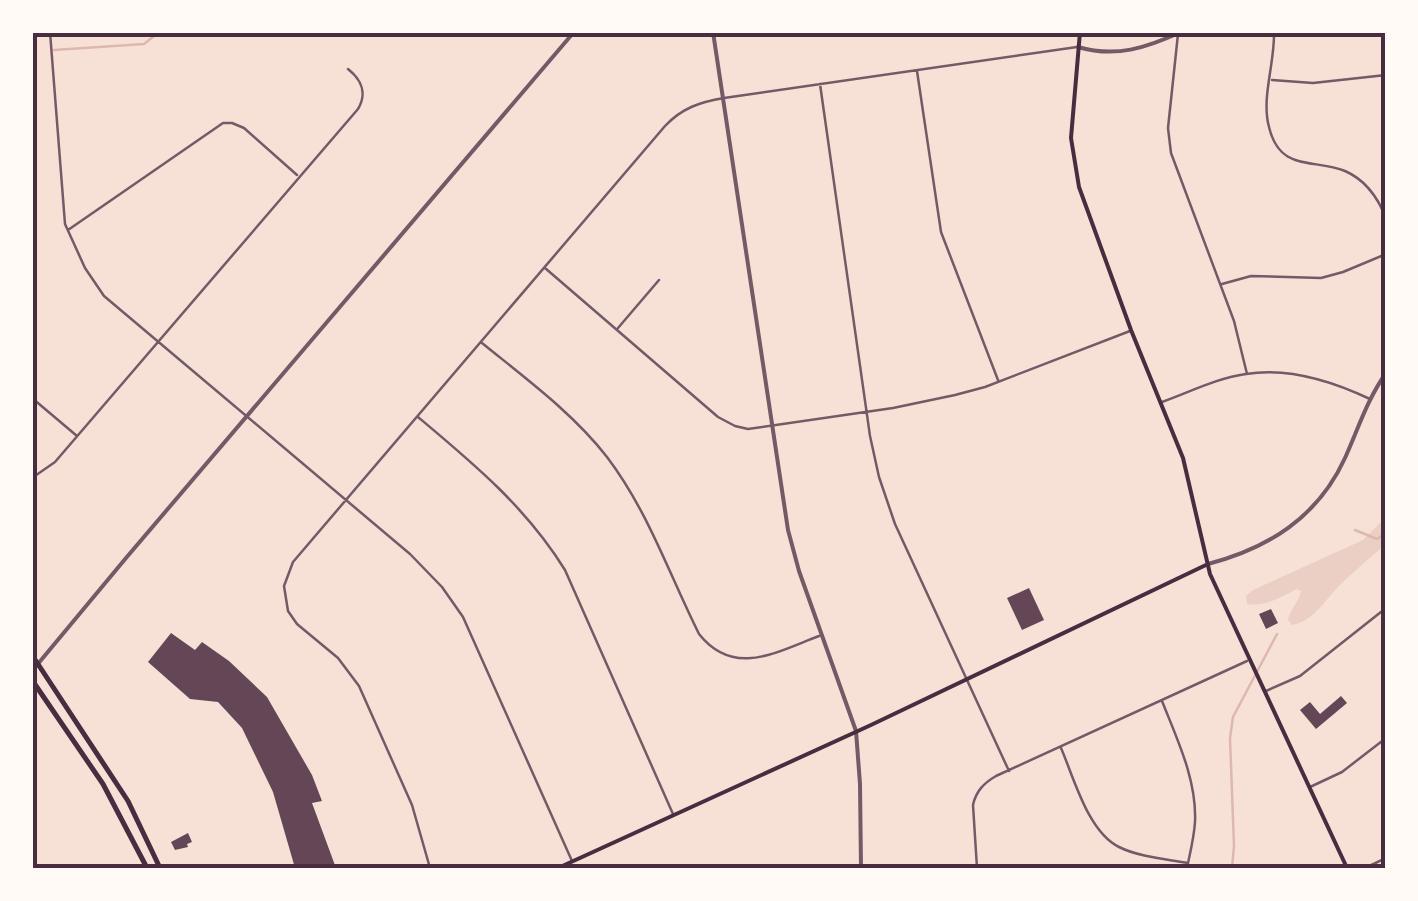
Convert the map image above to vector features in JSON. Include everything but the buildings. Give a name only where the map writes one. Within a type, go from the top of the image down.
[{"type":"highway","points":[[32,656],[128,801],[160,868]]},
{"type":"highway","points":[[32,680],[104,784],[147,868]]},
{"type":"main road","points":[[1080,32],[1071,138],[1075,170],[1131,330],[1183,458],[1210,574],[1347,868]]},
{"type":"main road","points":[[558,868],[1208,564]]},
{"type":"street","points":[[50,32],[66,231],[85,268],[104,296],[422,565],[442,587],[462,617],[572,862]]},
{"type":"street","points":[[32,671],[574,32]]},
{"type":"street","points":[[714,32],[788,530],[798,571],[856,731],[862,868]]},
{"type":"street","points":[[1274,32],[1268,122],[1279,148],[1300,162],[1336,168],[1359,180],[1374,195],[1386,218]]},
{"type":"street","points":[[430,868],[412,806],[358,686],[338,658],[298,624],[285,603],[288,570],[673,118],[697,104],[724,98],[1078,47],[1103,53],[1129,52],[1180,33]]},
{"type":"street","points":[[1180,33],[1169,116],[1171,153],[1241,342],[1247,374]]},
{"type":"street","points":[[32,478],[55,462],[361,105],[362,88],[348,70]]},
{"type":"street","points":[[917,71],[941,232],[999,382]]},
{"type":"street","points":[[1270,80],[1313,83],[1386,75]]},
{"type":"street","points":[[820,84],[874,455],[886,502],[1008,770]]},
{"type":"street","points":[[66,231],[222,124],[244,128],[300,177]]},
{"type":"street","points":[[1220,285],[1251,276],[1320,278],[1386,254]]},
{"type":"street","points":[[544,267],[718,417],[753,429],[955,395],[999,382],[1131,330]]},
{"type":"street","points":[[617,330],[659,280]]},
{"type":"street","points":[[482,342],[608,458],[646,518],[699,634],[712,648],[728,656],[752,659],[821,636]]},
{"type":"street","points":[[1161,403],[1218,381],[1274,372],[1312,378],[1371,399]]},
{"type":"street","points":[[1208,564],[1257,548],[1306,514],[1338,473],[1386,372]]},
{"type":"street","points":[[32,398],[77,436]]},
{"type":"street","points":[[418,417],[505,492],[553,551],[565,570],[674,816]]},
{"type":"street","points":[[1265,692],[1300,676],[1386,608]]},
{"type":"street","points":[[977,868],[972,812],[984,784],[1250,660]]},
{"type":"street","points":[[1061,748],[1102,836],[1127,850],[1187,866],[1195,825],[1192,787],[1162,700]]},
{"type":"street","points":[[1308,788],[1342,772],[1386,738]]},
{"type":"street","points":[[1365,868],[1386,858]]},
{"type":"shaded area","points":[[1385,518],[1385,545],[1307,619],[1292,625],[1288,620],[1300,595],[1297,589],[1267,603],[1247,604],[1246,596],[1253,590],[1363,540]]},
{"type":"waterway","points":[[54,50],[144,44],[159,32]]},
{"type":"waterway","points":[[1355,530],[1377,539],[1386,533]]},
{"type":"waterway","points":[[1232,868],[1233,717],[1277,634]]}]
